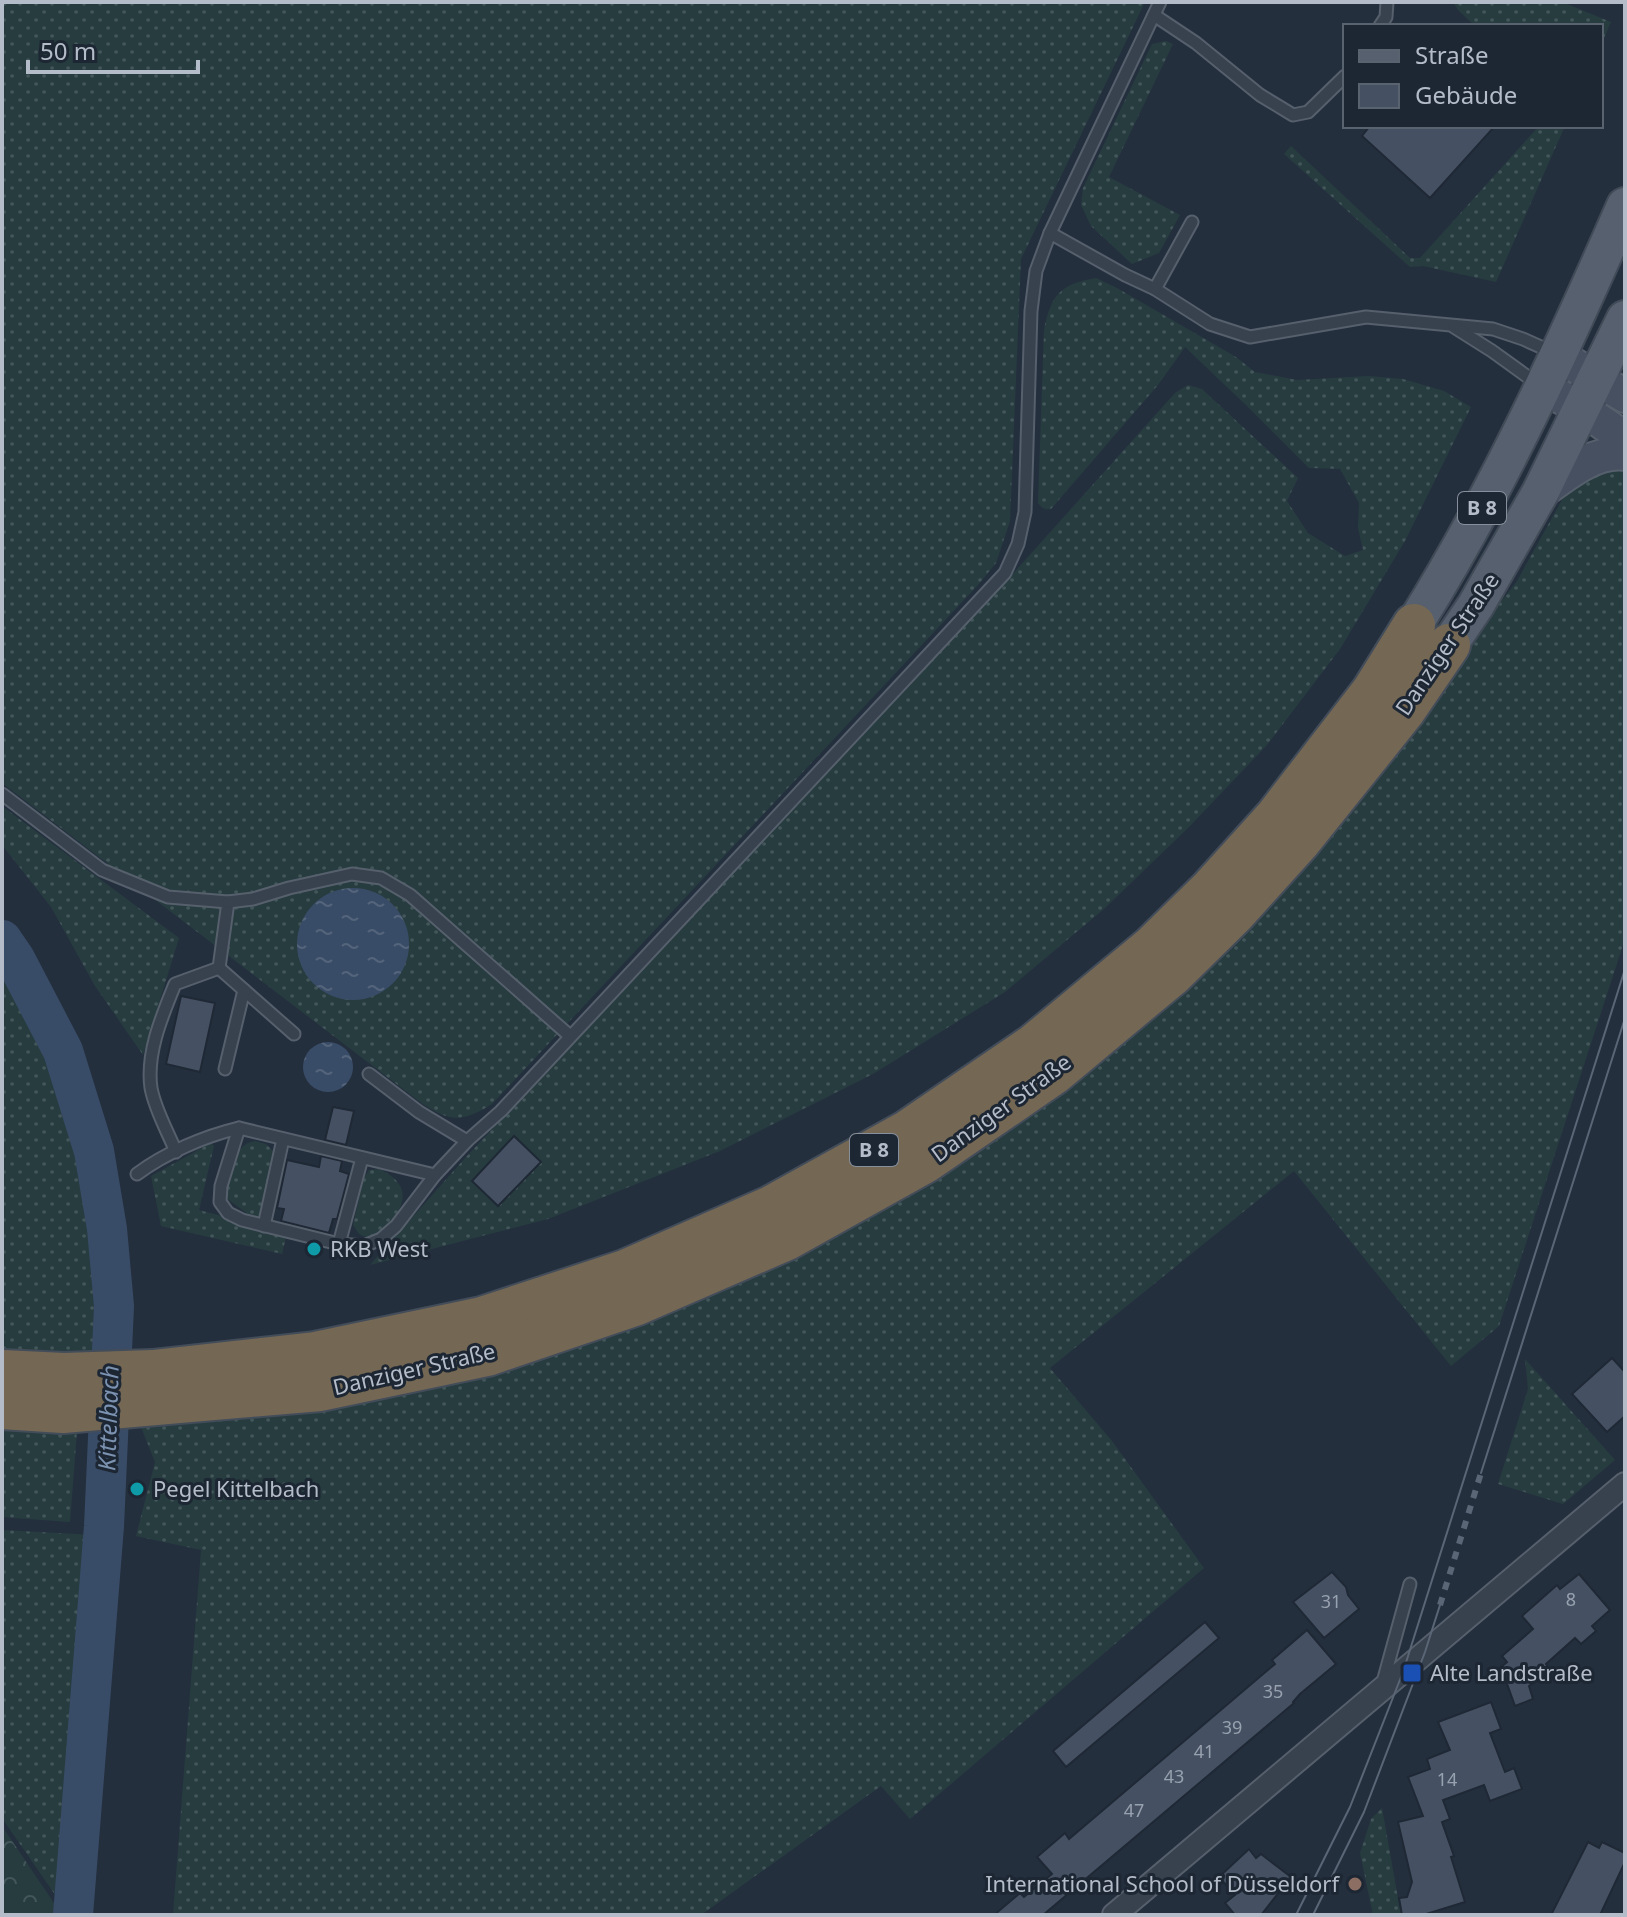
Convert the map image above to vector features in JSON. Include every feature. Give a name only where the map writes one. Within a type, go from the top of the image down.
[{"type":"highway","name":"Danziger Straße","points":[[2,1408],[63,1393],[152,1388],[320,1390],[487,1355],[637,1304],[787,1239],[925,1162],[1053,1074],[1173,974],[1235,913],[1300,841],[1404,711],[1432,635]]},
{"type":"highway","name":"Danziger Straße","points":[[2,1371],[63,1393]]},
{"type":"main road","name":"Danziger Straße","points":[[1432,635],[1442,581],[1493,489],[1543,387],[1625,206]]},
{"type":"main road","name":"Danziger Straße","points":[[1432,635],[1491,578],[1601,394],[1625,319]]},
{"type":"main road","points":[[1558,355],[1601,394],[1625,438]]},
{"type":"main road","points":[[1543,387],[1601,394]]},
{"type":"main road","points":[[1540,493],[1581,464],[1616,453],[1625,454]]},
{"type":"street","points":[[1114,1915],[1625,1484]]},
{"type":"lane","points":[[239,1128],[221,1186],[220,1202],[228,1213],[242,1220],[339,1244],[364,1246],[381,1239],[396,1226],[435,1175],[501,1111],[1005,573],[1018,544],[1025,512],[1031,311],[1036,271],[1050,233],[1160,2]]},
{"type":"lane","points":[[1381,24],[1386,17],[1387,2]]},
{"type":"lane","points":[[1154,15],[1196,43],[1260,95],[1293,115],[1308,112],[1343,78]]},
{"type":"lane","points":[[1155,289],[1192,222]]},
{"type":"lane","points":[[1050,233],[1155,289],[1210,324],[1250,337],[1366,317],[1493,329],[1558,355]]},
{"type":"lane","points":[[1450,325],[1543,387]]},
{"type":"lane","points":[[2,794],[102,870],[168,897],[228,902],[253,899],[352,874],[381,878],[410,895],[570,1036]]},
{"type":"lane","points":[[219,968],[228,902]]},
{"type":"lane","points":[[219,968],[294,1034]]},
{"type":"lane","points":[[176,1152],[151,1087],[151,1063],[160,1023],[175,984],[219,968]]},
{"type":"lane","points":[[225,1069],[244,990]]},
{"type":"lane","points":[[369,1074],[419,1112],[467,1141]]},
{"type":"lane","points":[[137,1174],[149,1165],[213,1135],[239,1128],[435,1175]]},
{"type":"lane","points":[[264,1226],[283,1139]]},
{"type":"lane","points":[[339,1244],[362,1158]]},
{"type":"lane","points":[[1381,1690],[1410,1584]]},
{"type":"green space","points":[[2,2],[1145,2],[1021,259],[1010,521],[996,563],[492,1104],[472,1115],[448,1116],[420,1102],[2,783]]},
{"type":"green space","points":[[1453,2],[1562,2],[1611,22],[1603,40],[1603,24],[1473,24]]},
{"type":"green space","points":[[1166,41],[1173,44],[1109,177],[1180,215],[1159,253],[1132,264],[1091,226],[1081,205],[1083,188],[1152,44]]},
{"type":"green space","points":[[1537,128],[1564,128],[1496,282],[1423,266],[1410,267],[1284,154],[1291,146],[1410,258],[1420,258]]},
{"type":"green space","points":[[1096,278],[1236,357],[1255,372],[1297,380],[1369,376],[1403,379],[1444,391],[1471,407],[1405,541],[1340,649],[1267,745],[1189,827],[1104,909],[1005,992],[873,1074],[720,1151],[548,1219],[370,1265],[466,1157],[992,597],[1175,393],[1188,385],[1202,389],[1298,478],[1287,501],[1308,533],[1345,556],[1363,550],[1358,528],[1359,503],[1340,469],[1309,468],[1185,347],[1158,385],[1051,509],[1045,509],[1038,503],[1044,330],[1047,318],[1054,299],[1066,288]]},
{"type":"green space","points":[[1625,463],[1625,939],[1499,1326],[1451,1366],[1294,1171],[1050,1368],[1112,1441],[1204,1568],[910,1819],[881,1786],[701,1915],[173,1915],[201,1550],[136,1536],[155,1462],[141,1427],[263,1415],[577,1347],[734,1286],[894,1196],[1458,657],[1517,581],[1563,498],[1586,473]]},
{"type":"green space","points":[[2,806],[179,938],[143,1055],[95,986],[51,907],[2,845]]},
{"type":"green space","points":[[2,953],[58,1053],[87,1153],[99,1228],[105,1304],[103,1354],[2,1357]]},
{"type":"green space","points":[[255,1141],[266,1144],[275,1153],[260,1217],[252,1217],[226,1198],[236,1155],[241,1148]]},
{"type":"green space","points":[[211,1143],[214,1146],[199,1210],[287,1233],[282,1254],[161,1226],[151,1176]]},
{"type":"green space","points":[[379,1169],[400,1185],[403,1195],[389,1223],[368,1238],[359,1234],[353,1225],[364,1178],[369,1170]]},
{"type":"green space","points":[[1525,1359],[1615,1460],[1563,1504],[1498,1484],[1528,1389]]},
{"type":"green space","points":[[2,1428],[77,1431],[70,1522],[2,1517]]},
{"type":"green space","points":[[2,1530],[95,1535],[69,1915],[2,1818]]},
{"type":"green space","points":[[1382,1808],[1401,1915],[1373,1915],[1360,1853],[1371,1819]]},
{"type":"green space","points":[[2,1826],[62,1915],[2,1915]]},
{"type":"water","points":[[353,888],[375,892],[393,904],[405,922],[409,944],[405,966],[393,984],[375,996],[353,1000],[331,996],[313,984],[301,966],[297,944],[301,922],[313,904],[331,892]]},
{"type":"water","points":[[328,1042],[346,1049],[353,1067],[346,1085],[328,1092],[310,1085],[303,1067],[310,1049]]},
{"type":"building","points":[[1368,128],[1493,128],[1430,198],[1362,136]]},
{"type":"building","points":[[181,996],[215,1003],[200,1072],[166,1064]]},
{"type":"building","points":[[333,1107],[354,1111],[346,1145],[325,1140]]},
{"type":"building","points":[[514,1136],[541,1162],[498,1206],[472,1181]]},
{"type":"building","points":[[321,1156],[342,1161],[340,1171],[349,1174],[337,1219],[333,1219],[329,1233],[281,1221],[284,1209],[277,1208],[287,1160],[319,1167]]},
{"type":"building","points":[[1612,1358],[1625,1372],[1625,1416],[1607,1432],[1572,1394]]},
{"type":"building","points":[[1332,1572],[1346,1587],[1359,1609],[1324,1638],[1293,1602]]},
{"type":"building","points":[[1579,1574],[1610,1610],[1592,1626],[1596,1631],[1581,1644],[1575,1638],[1546,1664],[1549,1669],[1529,1686],[1533,1699],[1515,1706],[1501,1667],[1507,1662],[1502,1656],[1533,1629],[1522,1616],[1557,1585],[1560,1589]]},
{"type":"building","points":[[1205,1622],[1219,1638],[1066,1767],[1053,1751]]},
{"type":"building","points":[[1307,1630],[1336,1664],[1300,1694],[1294,1703],[1043,1915],[994,1915],[1020,1893],[1024,1897],[1052,1874],[1037,1857],[1065,1833],[1069,1839],[1275,1664],[1272,1660]]},
{"type":"building","points":[[1491,1702],[1501,1729],[1490,1733],[1505,1772],[1514,1768],[1522,1789],[1490,1801],[1484,1785],[1443,1800],[1450,1819],[1442,1822],[1465,1902],[1423,1915],[1402,1915],[1399,1898],[1407,1897],[1412,1882],[1398,1822],[1423,1816],[1408,1777],[1430,1769],[1427,1759],[1450,1750],[1438,1722]]},
{"type":"building","points":[[1588,1842],[1599,1848],[1602,1842],[1625,1853],[1625,1862],[1600,1915],[1551,1915]]},
{"type":"building","points":[[1249,1849],[1256,1858],[1261,1854],[1291,1877],[1261,1915],[1235,1915],[1225,1903],[1235,1895],[1219,1877]]},
{"type":"waterway","name":"Kittelbach","points":[[2,940],[63,1051],[94,1151],[107,1229],[114,1306],[104,1526],[73,1915]]},
{"type":"tram line","points":[[1296,1915],[1350,1807],[1403,1672],[1625,969]]},
{"type":"tram line","points":[[1481,1473],[1625,1018]]},
{"type":"tram line","points":[[1313,1915],[1364,1812],[1440,1605]]},
{"type":"railway","points":[[1440,1605],[1481,1473]]},
{"type":"place","name":"RKB West","points":[[314,1249]]},
{"type":"place","name":"Pegel Kittelbach","points":[[137,1489]]},
{"type":"place","name":"Alte Landstraße","points":[[1412,1673]]},
{"type":"place","name":"International School of Düsseldorf","points":[[1355,1884]]}]
